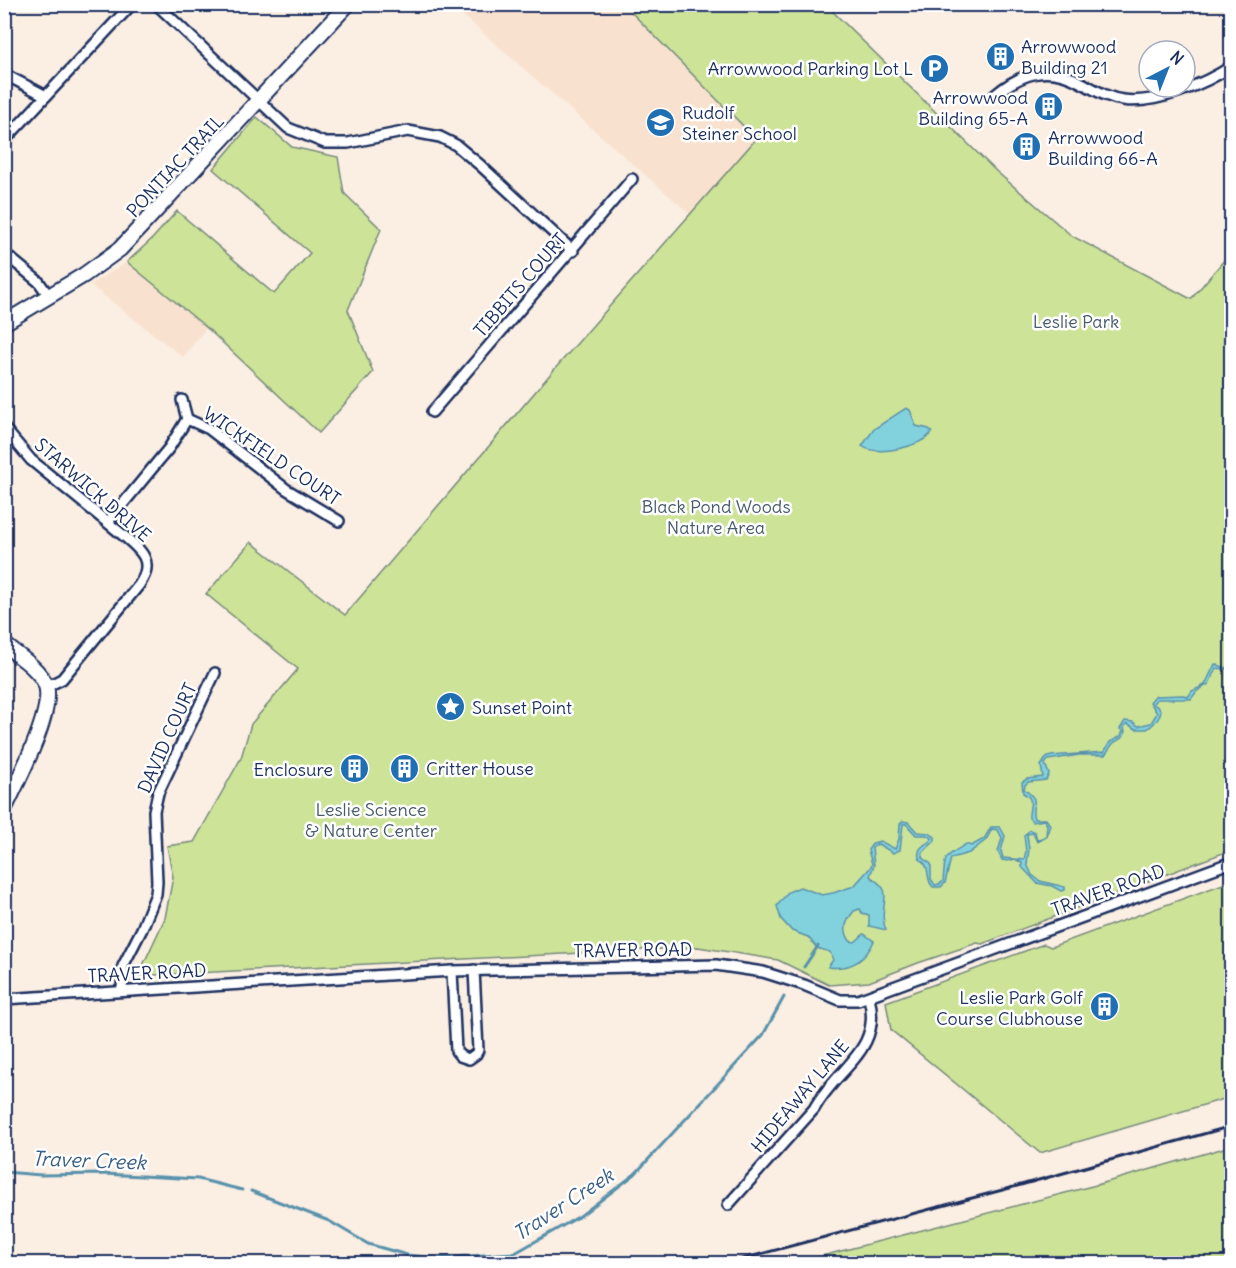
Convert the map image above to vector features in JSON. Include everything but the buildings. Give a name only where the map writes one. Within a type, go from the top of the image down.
[{"type":"main road","name":"PONTIAC TRAIL","points":[[4,323],[120,249],[348,4]]},
{"type":"main road","points":[[4,644],[38,674],[46,687],[47,699],[44,719],[4,810]]},
{"type":"street","points":[[4,141],[132,4]]},
{"type":"street","points":[[156,4],[288,128],[325,143],[348,143],[408,131],[440,137],[456,145],[480,165],[573,250]]},
{"type":"street","points":[[995,95],[1011,82],[1022,77],[1054,73],[1077,80],[1112,98],[1148,101],[1180,90],[1232,66]]},
{"type":"street","points":[[4,74],[46,96]]},
{"type":"street","name":"TIBBITS COURT","points":[[432,412],[633,179]]},
{"type":"street","points":[[4,253],[39,282],[49,296]]},
{"type":"street","name":"WICKFIELD COURT","points":[[108,522],[169,448],[187,419],[182,400]]},
{"type":"street","name":"WICKFIELD COURT","points":[[187,419],[209,429],[286,489],[339,521]]},
{"type":"street","name":"STARWICK DRIVE","points":[[4,428],[31,460],[108,522],[143,554],[147,566],[145,576],[62,679],[46,687]]},
{"type":"street","name":"DAVID COURT","points":[[122,990],[123,966],[142,929],[156,894],[154,811],[158,793],[215,673]]},
{"type":"street","name":"TRAVER ROAD","points":[[4,999],[452,971],[716,965],[735,966],[776,976],[846,1001],[869,998],[1232,861]]},
{"type":"street","points":[[452,971],[456,1051],[460,1056],[469,1059],[478,1050],[474,970]]},
{"type":"street","name":"HIDEAWAY LANE","points":[[728,1205],[814,1108],[820,1097],[865,1046],[872,1022],[869,998]]},
{"type":"shaded area","name":"Rudolf Steiner School","points":[[451,5],[640,5],[633,13],[756,139],[690,214]]},
{"type":"shaded area","points":[[127,262],[207,327],[183,357],[90,285]]},
{"type":"green space","points":[[640,5],[826,5],[997,172],[1072,236],[1191,299],[1231,252],[1231,850],[982,944],[977,943],[869,982],[829,985],[778,960],[698,947],[138,976],[165,918],[173,877],[167,846],[194,842],[241,758],[251,724],[298,669],[206,594],[251,542],[345,615],[553,371],[756,139],[632,13]]},
{"type":"green space","points":[[257,117],[292,147],[338,157],[344,193],[381,229],[348,310],[373,372],[319,433],[207,328],[127,262],[177,211],[274,294],[310,253],[213,169]]},
{"type":"green space","points":[[1231,881],[1231,1097],[1040,1153],[891,1030],[886,1002],[1044,944],[1051,947]]},
{"type":"green space","points":[[1231,1146],[1231,1263],[1116,1264],[1109,1260],[1086,1264],[822,1264],[818,1257],[1100,1184]]},
{"type":"water","points":[[906,408],[910,410],[916,426],[932,432],[927,437],[899,449],[877,451],[862,446],[874,429]]},
{"type":"water","points":[[1215,664],[1226,668],[1231,666],[1231,670],[1216,668],[1209,684],[1197,691],[1191,699],[1157,699],[1153,703],[1161,712],[1159,718],[1147,729],[1136,729],[1127,724],[1124,727],[1123,737],[1114,743],[1105,755],[1079,755],[1048,760],[1045,764],[1049,774],[1046,780],[1028,782],[1025,785],[1024,789],[1034,800],[1034,819],[1046,819],[1050,825],[1047,836],[1037,842],[1033,833],[1027,834],[1029,849],[1027,864],[1032,875],[1040,881],[1065,887],[1065,890],[1061,891],[1052,886],[1037,883],[1022,867],[1022,863],[1015,859],[1024,860],[1026,851],[1024,835],[1030,830],[1035,832],[1037,840],[1046,836],[1047,825],[1044,820],[1033,822],[1029,818],[1030,801],[1023,793],[1022,782],[1043,777],[1041,766],[1046,758],[1104,752],[1110,742],[1121,736],[1123,731],[1120,729],[1125,721],[1133,722],[1138,726],[1151,723],[1157,713],[1150,702],[1155,696],[1183,695],[1188,697],[1192,691],[1205,685]]},
{"type":"water","points":[[903,821],[908,822],[917,832],[929,833],[935,837],[935,841],[922,853],[924,859],[931,864],[931,879],[935,885],[943,881],[945,861],[949,855],[966,844],[971,846],[984,839],[991,827],[1000,827],[1005,836],[1001,851],[1003,858],[1015,859],[1002,860],[998,852],[1002,838],[998,830],[992,829],[986,840],[969,853],[951,858],[945,883],[941,887],[933,887],[925,864],[919,858],[921,848],[932,838],[926,835],[916,835],[906,824],[903,824],[900,850],[893,853],[878,844],[872,848],[874,865],[870,876],[882,886],[885,893],[883,918],[886,930],[869,926],[869,915],[862,913],[860,909],[854,911],[846,925],[846,933],[850,941],[855,942],[864,934],[874,941],[861,959],[843,967],[828,967],[833,960],[830,952],[817,948],[808,937],[792,931],[781,919],[777,906],[788,892],[800,887],[822,895],[854,886],[872,864],[868,850],[873,843],[880,841],[895,849],[899,839],[900,824]]},
{"type":"waterway","name":"Traver Creek","points":[[804,967],[818,946]]},
{"type":"waterway","name":"Traver Creek","points":[[251,1191],[329,1221],[368,1244],[407,1255],[437,1258],[515,1253],[580,1216],[635,1174],[763,1035],[784,997]]},
{"type":"waterway","name":"Traver Creek","points":[[4,1172],[198,1179],[242,1190]]},
{"type":"railway","points":[[723,1264],[1232,1126]]},
{"type":"place","name":"Arrowwood Building 21","points":[[1000,56]]},
{"type":"place","name":"Arrowwood Parking Lot L","points":[[934,68]]},
{"type":"place","name":"Arrowwood Building 65-A","points":[[1049,107]]},
{"type":"place","name":"Rudolf Steiner School","points":[[661,122]]},
{"type":"place","name":"Arrowwood Building 66-A","points":[[1027,147]]},
{"type":"place","name":"Sunset Point","points":[[451,707]]},
{"type":"place","name":"Critter House","points":[[405,768]]},
{"type":"place","name":"Enclosure","points":[[354,769]]},
{"type":"place","name":"Leslie Park Golf Course Clubhouse","points":[[1104,1007]]},
{"type":"park label","name":"Leslie Park","points":[[1076,321]]},
{"type":"park label","name":"Black Pond Woods Nature Area","points":[[716,516]]},
{"type":"park label","name":"Leslie Science & Nature Center","points":[[371,819]]}]
